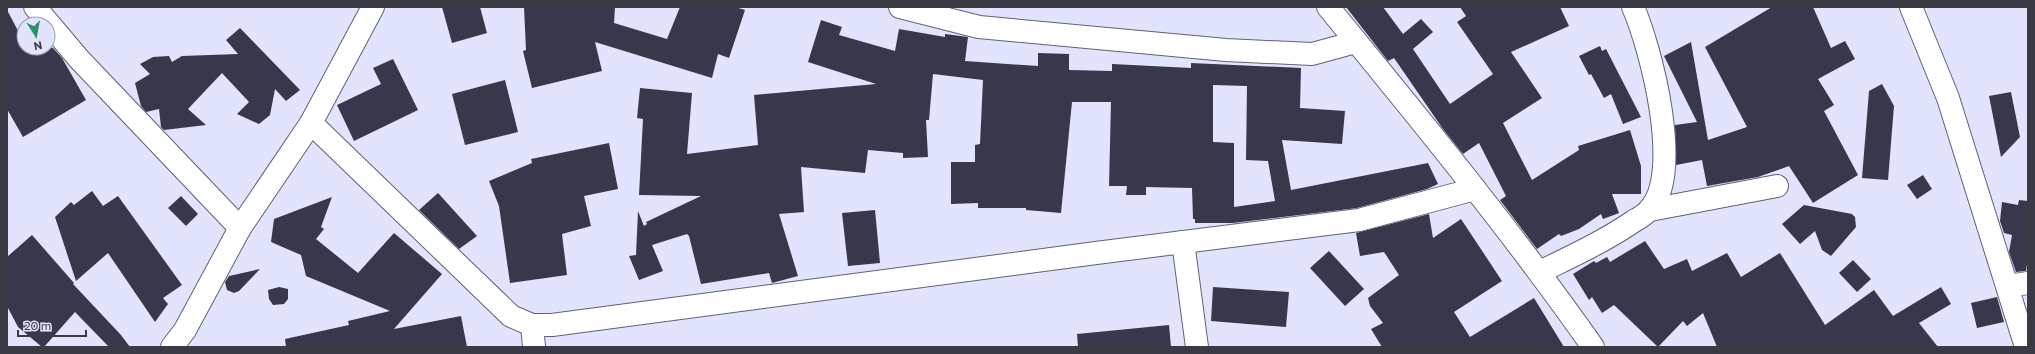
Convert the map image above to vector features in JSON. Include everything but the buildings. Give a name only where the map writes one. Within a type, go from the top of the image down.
[{"type":"street","points":[[35,7],[84,64],[240,228]]},
{"type":"street","points":[[172,347],[185,330],[240,228],[311,123],[373,7]]},
{"type":"street","points":[[900,7],[925,11],[979,27],[1226,50],[1312,54],[1356,42]]},
{"type":"street","points":[[1328,7],[1428,128],[1540,272],[1593,347]]},
{"type":"street","points":[[1633,7],[1653,68],[1664,133],[1663,173],[1658,194],[1650,210]]},
{"type":"street","points":[[1911,7],[1948,98],[2018,285],[2026,347]]},
{"type":"street","points":[[311,123],[511,316],[532,325],[552,325],[1359,220],[1475,189]]},
{"type":"street","points":[[1540,272],[1621,230],[1650,210],[1777,186]]},
{"type":"street","points":[[1183,242],[1197,347]]},
{"type":"street","points":[[532,325],[534,347]]}]
